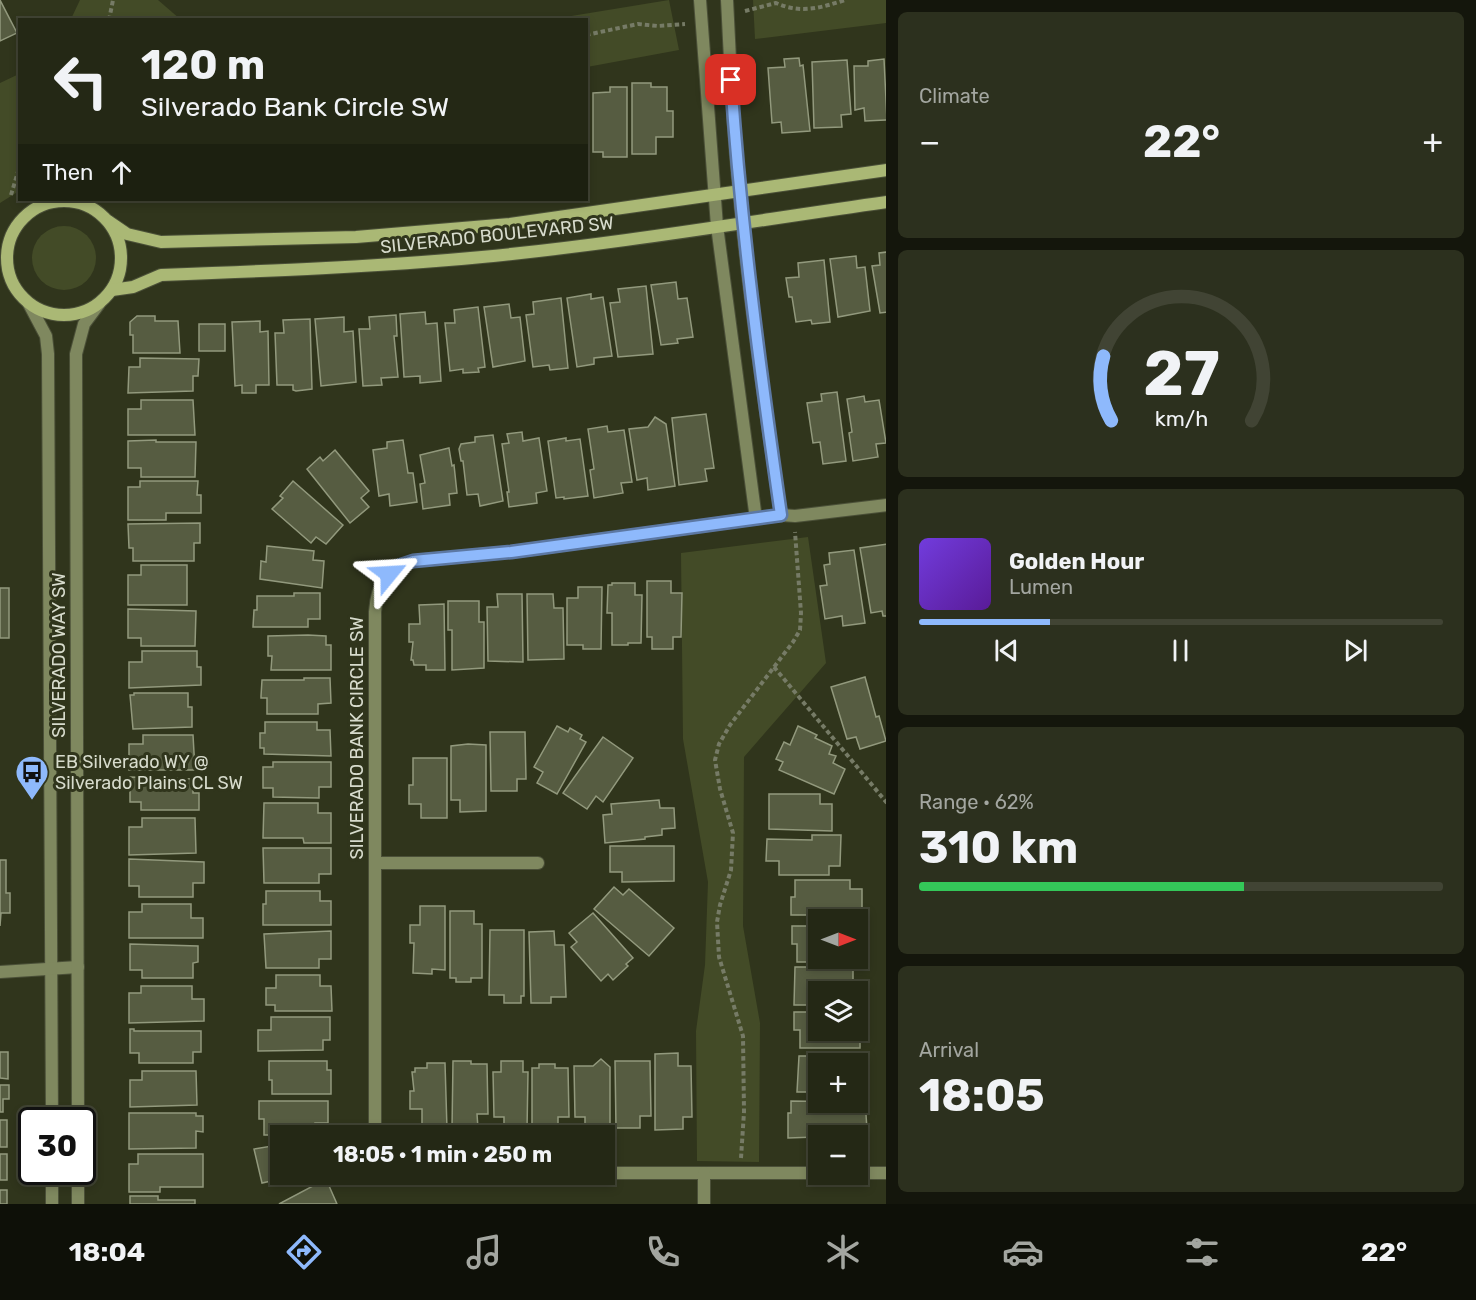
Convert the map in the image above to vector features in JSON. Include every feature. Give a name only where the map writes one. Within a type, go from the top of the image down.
[{"type":"street","points":[[700,0],[717,226],[756,519]]},
{"type":"street","points":[[727,0],[742,222],[781,515]]},
{"type":"street","name":"SILVERADO BOULEVARD SW","points":[[108,220],[127,234],[161,242],[303,240],[510,224],[886,170]]},
{"type":"street","points":[[0,281],[16,290],[29,303],[46,312],[64,316],[82,312],[99,304],[112,290],[119,273],[122,255],[117,237],[108,220],[93,208],[75,201],[56,201],[38,207],[22,218],[12,234],[7,253],[8,272],[16,290]]},
{"type":"street","name":"SILVERADO BOULEVARD SW","points":[[112,290],[133,287],[161,275],[334,268],[448,260],[556,248],[886,202]]},
{"type":"street","points":[[0,236],[18,225]]},
{"type":"street","name":"SILVERADO WAY SW","points":[[29,303],[46,336],[48,354],[52,1107]]},
{"type":"street","name":"SILVERADO WAY SW","points":[[78,1107],[76,354],[84,324],[99,304]]},
{"type":"street","name":"SILVERADO BANK CIRCLE SW","points":[[375,1125],[375,612],[380,584],[398,566],[413,561],[511,552],[781,515],[795,516],[886,505]]},
{"type":"street","points":[[375,863],[538,863]]},
{"type":"street","points":[[0,972],[78,968]]},
{"type":"street","points":[[615,1173],[808,1173]]},
{"type":"street","points":[[704,1173],[704,1204]]},
{"type":"street","points":[[868,1173],[886,1173]]},
{"type":"street","points":[[52,1185],[52,1204]]},
{"type":"street","points":[[78,1185],[78,1204]]},
{"type":"path","points":[[111,18],[113,0]]},
{"type":"path","points":[[112,14],[115,18]]},
{"type":"path","points":[[11,195],[18,172]]},
{"type":"path","points":[[742,1172],[743,1036],[719,957],[717,922],[731,870],[733,832],[720,789],[715,760],[719,744],[730,725],[800,630],[795,516]]},
{"type":"path","points":[[774,667],[886,803]]},
{"type":"green space","points":[[80,0],[158,0],[179,18],[71,18]]},
{"type":"green space","points":[[669,0],[679,50],[588,67],[588,18],[559,18]]},
{"type":"green space","points":[[753,0],[886,0],[886,23],[755,39]]},
{"type":"green space","points":[[18,74],[18,192],[0,203],[0,83]]},
{"type":"green space","points":[[64,226],[82,232],[90,240],[96,258],[90,276],[82,284],[64,290],[46,284],[38,276],[32,258],[38,240],[46,232]]},
{"type":"green space","points":[[808,537],[826,663],[744,757],[743,926],[760,1023],[759,1162],[697,1161],[696,1031],[705,965],[708,882],[683,739],[681,553]]},
{"type":"building","points":[[0,0],[17,33],[0,41]]},
{"type":"building","points":[[799,58],[800,66],[803,65],[810,131],[782,133],[781,122],[772,123],[768,68],[785,67],[784,59]]},
{"type":"building","points":[[884,59],[886,120],[865,121],[864,108],[855,110],[854,66],[868,66],[868,61]]},
{"type":"building","points":[[847,60],[851,114],[841,115],[842,127],[814,128],[812,62]]},
{"type":"building","points":[[632,83],[651,83],[651,87],[667,87],[667,111],[673,111],[673,137],[656,137],[656,154],[632,154]]},
{"type":"building","points":[[610,87],[627,87],[627,157],[603,157],[603,152],[593,152],[593,93],[610,92]]},
{"type":"building","points":[[886,252],[886,312],[880,313],[872,266],[880,265],[879,253]]},
{"type":"building","points":[[856,256],[857,268],[865,267],[870,311],[838,317],[830,259]]},
{"type":"building","points":[[824,260],[830,322],[812,324],[811,320],[796,322],[786,278],[799,277],[798,263]]},
{"type":"building","points":[[676,282],[678,299],[687,298],[693,337],[677,339],[678,343],[661,345],[651,285]]},
{"type":"building","points":[[646,286],[653,354],[618,357],[610,303],[620,302],[618,289]]},
{"type":"building","points":[[591,294],[591,299],[603,297],[612,356],[594,358],[594,364],[577,367],[567,298]]},
{"type":"building","points":[[561,298],[568,368],[550,370],[549,365],[533,367],[526,315],[534,314],[533,302]]},
{"type":"building","points":[[509,304],[511,318],[520,317],[525,361],[493,367],[484,307]]},
{"type":"building","points":[[478,307],[485,367],[478,368],[479,372],[463,373],[463,369],[450,371],[445,323],[455,323],[454,310]]},
{"type":"building","points":[[425,312],[426,324],[437,323],[441,381],[420,383],[420,376],[404,377],[400,314]]},
{"type":"building","points":[[396,315],[397,336],[394,336],[398,377],[381,378],[382,385],[363,386],[359,329],[370,329],[369,317]]},
{"type":"building","points":[[137,316],[155,316],[155,321],[178,321],[180,353],[133,353],[130,322]]},
{"type":"building","points":[[344,317],[344,332],[353,331],[356,382],[321,386],[315,319]]},
{"type":"building","points":[[310,319],[312,389],[296,391],[293,390],[293,385],[277,385],[275,333],[284,333],[283,320]]},
{"type":"building","points":[[260,321],[260,332],[268,331],[269,385],[256,385],[256,393],[242,393],[242,385],[235,386],[232,322]]},
{"type":"building","points":[[199,324],[225,324],[225,351],[199,351]]},
{"type":"building","points":[[140,358],[199,359],[198,376],[193,376],[193,391],[128,393],[129,367],[140,367]]},
{"type":"building","points":[[837,392],[846,461],[823,464],[820,442],[813,443],[807,403],[822,401],[821,394]]},
{"type":"building","points":[[864,396],[865,402],[879,400],[886,443],[876,444],[878,457],[853,461],[847,399]]},
{"type":"building","points":[[141,400],[193,400],[195,435],[128,435],[128,409],[141,409]]},
{"type":"building","points":[[706,414],[714,468],[705,469],[707,481],[679,485],[672,418]]},
{"type":"building","points":[[655,417],[666,424],[675,486],[648,490],[647,478],[637,480],[629,429],[648,427]]},
{"type":"building","points":[[607,426],[608,432],[624,430],[632,482],[621,483],[623,493],[594,498],[590,470],[594,469],[588,429]]},
{"type":"building","points":[[522,432],[523,441],[539,438],[547,491],[536,493],[537,503],[509,507],[502,444],[509,443],[507,434]]},
{"type":"building","points":[[493,435],[503,501],[480,506],[478,494],[467,495],[463,461],[461,461],[459,449],[461,444],[475,442],[475,437]]},
{"type":"building","points":[[566,438],[566,441],[580,439],[588,496],[556,498],[548,441]]},
{"type":"building","points":[[156,440],[156,442],[196,442],[195,477],[141,477],[141,468],[128,468],[128,441]]},
{"type":"building","points":[[403,440],[408,473],[413,473],[417,502],[390,506],[389,494],[379,496],[373,450],[387,448],[387,442]]},
{"type":"building","points":[[449,448],[452,466],[454,465],[457,493],[449,494],[450,505],[423,509],[420,484],[425,483],[420,455]]},
{"type":"building","points":[[335,450],[369,491],[361,498],[369,507],[350,523],[307,469],[320,457],[323,461]]},
{"type":"building","points":[[140,481],[198,481],[197,495],[201,495],[201,513],[166,513],[166,520],[128,520],[128,487],[140,487]]},
{"type":"building","points":[[293,481],[343,525],[326,544],[316,537],[311,543],[272,509],[283,498],[280,496]]},
{"type":"building","points":[[200,523],[200,543],[194,543],[194,561],[133,561],[133,548],[129,548],[128,524]]},
{"type":"building","points":[[886,544],[886,616],[883,616],[882,611],[871,613],[860,548]]},
{"type":"building","points":[[267,546],[314,551],[313,560],[324,561],[322,588],[260,579],[261,561],[266,562]]},
{"type":"building","points":[[854,550],[865,623],[843,626],[842,616],[825,619],[820,586],[827,585],[824,565],[830,564],[829,553]]},
{"type":"building","points":[[141,565],[187,565],[187,605],[128,605],[128,575],[141,575]]},
{"type":"building","points":[[647,581],[671,581],[671,593],[682,593],[681,637],[673,637],[673,649],[652,649],[652,637],[647,637]]},
{"type":"building","points":[[635,583],[635,595],[642,595],[641,643],[612,645],[612,613],[607,613],[608,585]]},
{"type":"building","points":[[578,587],[602,587],[601,649],[583,649],[583,645],[567,645],[567,598],[578,598]]},
{"type":"building","points":[[0,588],[9,588],[9,638],[0,638]]},
{"type":"building","points":[[294,593],[320,593],[320,619],[308,619],[308,627],[253,627],[257,596],[294,596]]},
{"type":"building","points":[[497,594],[522,594],[523,662],[488,661],[487,607],[498,607]]},
{"type":"building","points":[[527,594],[553,594],[554,608],[563,608],[564,659],[528,660]]},
{"type":"building","points":[[448,601],[479,601],[479,622],[484,622],[484,668],[452,670],[452,630],[448,630]]},
{"type":"building","points":[[444,604],[445,670],[426,670],[426,665],[414,665],[411,660],[413,642],[409,642],[409,624],[420,624],[419,605]]},
{"type":"building","points":[[128,609],[196,611],[195,646],[141,646],[141,638],[128,638]]},
{"type":"building","points":[[268,636],[326,636],[326,645],[331,645],[331,670],[271,670],[272,656],[268,656]]},
{"type":"building","points":[[142,651],[197,651],[197,667],[201,667],[201,685],[129,688],[129,662],[142,662]]},
{"type":"building","points":[[865,677],[876,717],[879,716],[886,741],[860,749],[856,737],[847,739],[831,687]]},
{"type":"building","points":[[304,678],[330,678],[331,703],[318,704],[318,714],[267,714],[267,698],[261,698],[262,680],[304,680]]},
{"type":"building","points":[[134,693],[188,693],[188,707],[192,707],[192,727],[133,729],[130,695]]},
{"type":"building","points":[[265,722],[317,722],[317,730],[330,730],[331,756],[264,754],[264,748],[260,748],[260,733],[265,733]]},
{"type":"building","points":[[557,726],[568,732],[570,728],[582,735],[580,739],[586,742],[557,794],[537,783],[543,772],[534,767]]},
{"type":"building","points":[[798,726],[817,735],[815,738],[832,746],[829,754],[836,756],[833,763],[845,769],[834,794],[779,770],[783,762],[776,759],[784,742],[790,745]]},
{"type":"building","points":[[490,732],[525,732],[526,779],[517,779],[517,791],[491,791]]},
{"type":"building","points":[[143,735],[193,735],[195,770],[129,770],[129,744],[143,744]]},
{"type":"building","points":[[603,737],[633,758],[603,802],[596,796],[587,809],[563,793]]},
{"type":"building","points":[[486,745],[486,811],[460,812],[460,800],[451,800],[451,746]]},
{"type":"building","points":[[413,758],[447,758],[447,818],[421,818],[421,804],[409,804],[409,785],[413,785]]},
{"type":"building","points":[[273,762],[331,762],[331,787],[319,787],[319,798],[273,797],[273,788],[263,788],[263,767],[273,767]]},
{"type":"building","points":[[130,777],[193,779],[193,793],[199,793],[199,810],[141,810],[141,802],[130,802]]},
{"type":"building","points":[[769,794],[820,794],[820,804],[832,804],[832,831],[769,829]]},
{"type":"building","points":[[659,800],[660,808],[674,808],[675,828],[662,829],[662,835],[645,837],[645,839],[605,843],[603,815],[612,814],[611,804]]},
{"type":"building","points":[[264,803],[318,803],[318,813],[331,813],[331,843],[304,843],[303,838],[263,838]]},
{"type":"building","points":[[142,818],[195,818],[196,853],[129,855],[129,827],[142,827]]},
{"type":"building","points":[[812,835],[841,835],[840,866],[829,866],[829,875],[779,875],[779,861],[766,861],[767,839],[812,840]]},
{"type":"building","points":[[610,846],[674,846],[674,881],[622,882],[622,872],[610,872]]},
{"type":"building","points":[[263,848],[331,848],[331,874],[319,874],[319,883],[264,883]]},
{"type":"building","points":[[129,859],[204,862],[204,883],[193,883],[193,897],[139,897],[139,886],[129,886]]},
{"type":"building","points":[[0,860],[6,860],[6,893],[10,893],[10,913],[1,913],[0,926]]},
{"type":"building","points":[[795,880],[850,880],[850,889],[862,889],[862,909],[808,909],[808,915],[791,915],[791,897],[795,897]]},
{"type":"building","points":[[614,887],[623,895],[629,889],[674,928],[649,956],[594,909]]},
{"type":"building","points":[[266,891],[320,891],[320,901],[331,901],[331,925],[263,925],[263,904],[266,904]]},
{"type":"building","points":[[142,904],[191,904],[191,918],[203,918],[203,938],[129,938],[129,912],[142,912]]},
{"type":"building","points":[[420,906],[445,906],[445,970],[432,969],[432,974],[413,973],[414,943],[410,943],[410,925],[420,925]]},
{"type":"building","points":[[450,911],[474,911],[474,924],[482,924],[482,978],[471,978],[471,982],[456,982],[456,978],[450,978]]},
{"type":"building","points":[[593,913],[633,958],[613,980],[608,974],[601,981],[571,947],[577,942],[569,933]]},
{"type":"building","points":[[792,926],[808,926],[808,962],[797,962],[797,944],[792,944]]},
{"type":"building","points":[[490,930],[524,930],[524,996],[521,996],[521,1003],[504,1003],[504,995],[489,995]]},
{"type":"building","points":[[331,931],[331,959],[319,959],[319,968],[266,968],[264,934]]},
{"type":"building","points":[[554,931],[555,945],[564,945],[566,997],[551,997],[551,1003],[531,1003],[529,932]]},
{"type":"building","points":[[130,944],[198,946],[198,962],[193,963],[193,978],[142,978],[142,970],[130,970]]},
{"type":"building","points":[[795,967],[853,969],[853,980],[865,980],[808,981],[808,1005],[794,1005]]},
{"type":"building","points":[[276,975],[320,975],[320,986],[331,986],[332,1011],[275,1011],[275,1005],[266,1005],[266,988],[276,988]]},
{"type":"building","points":[[141,986],[192,986],[192,999],[204,999],[204,1021],[129,1023],[129,993],[141,993]]},
{"type":"building","points":[[794,1012],[808,1012],[808,1041],[860,1041],[860,1048],[800,1048],[800,1030],[794,1030]]},
{"type":"building","points":[[271,1017],[330,1017],[330,1040],[323,1040],[323,1050],[258,1051],[258,1030],[271,1030]]},
{"type":"building","points":[[130,1029],[134,1031],[201,1031],[201,1052],[193,1052],[193,1063],[139,1063],[139,1053],[130,1053]]},
{"type":"building","points":[[0,1052],[8,1052],[8,1079],[0,1078]]},
{"type":"building","points":[[678,1053],[678,1066],[691,1066],[692,1117],[683,1117],[683,1129],[655,1130],[655,1054]]},
{"type":"building","points":[[799,1056],[808,1056],[808,1092],[797,1092]]},
{"type":"building","points":[[601,1059],[610,1067],[610,1125],[585,1125],[585,1117],[575,1117],[574,1066],[593,1066]]},
{"type":"building","points":[[269,1061],[327,1061],[327,1070],[331,1070],[331,1094],[272,1094]]},
{"type":"building","points":[[453,1061],[487,1064],[488,1114],[477,1114],[478,1125],[452,1125]]},
{"type":"building","points":[[501,1061],[523,1061],[523,1072],[528,1072],[527,1125],[504,1125],[504,1117],[494,1117],[493,1072],[501,1072]]},
{"type":"building","points":[[615,1061],[650,1061],[651,1116],[640,1116],[640,1128],[616,1128]]},
{"type":"building","points":[[427,1063],[445,1063],[447,1125],[422,1125],[422,1109],[410,1109],[410,1091],[414,1091],[412,1072],[415,1072],[415,1068],[427,1068]]},
{"type":"building","points":[[539,1064],[555,1064],[555,1068],[568,1068],[569,1117],[558,1117],[558,1125],[532,1125],[532,1068],[539,1068]]},
{"type":"building","points":[[142,1071],[196,1071],[197,1105],[130,1107],[130,1080],[142,1080]]},
{"type":"building","points":[[0,1085],[9,1085],[9,1099],[3,1099],[3,1112],[0,1112]]},
{"type":"building","points":[[259,1101],[328,1101],[328,1123],[270,1125],[270,1135],[264,1135],[264,1119],[259,1119]]},
{"type":"building","points":[[791,1101],[808,1101],[808,1113],[866,1113],[867,1125],[808,1125],[808,1137],[788,1138],[788,1113],[791,1113]]},
{"type":"building","points":[[129,1113],[196,1113],[196,1116],[203,1116],[203,1132],[196,1131],[196,1148],[129,1149]]},
{"type":"building","points":[[0,1120],[7,1120],[7,1147],[0,1147]]},
{"type":"building","points":[[270,1146],[270,1181],[262,1183],[254,1149]]},
{"type":"building","points":[[0,1154],[7,1154],[7,1180],[0,1180]]},
{"type":"building","points":[[138,1154],[203,1154],[203,1187],[160,1187],[160,1192],[129,1192],[129,1164],[138,1164]]},
{"type":"building","points":[[315,1185],[329,1185],[337,1204],[279,1204]]},
{"type":"building","points":[[0,1190],[7,1190],[7,1204],[0,1204]]},
{"type":"building","points":[[130,1196],[158,1196],[158,1200],[195,1200],[195,1204],[130,1204]]},
{"type":"place","name":"EB Silverado WY @ Silverado Plains CL SW","points":[[32,801]]},
{"type":"route","points":[[389,574],[398,566],[413,561],[511,552],[781,515],[745,250],[731,80]]}]
